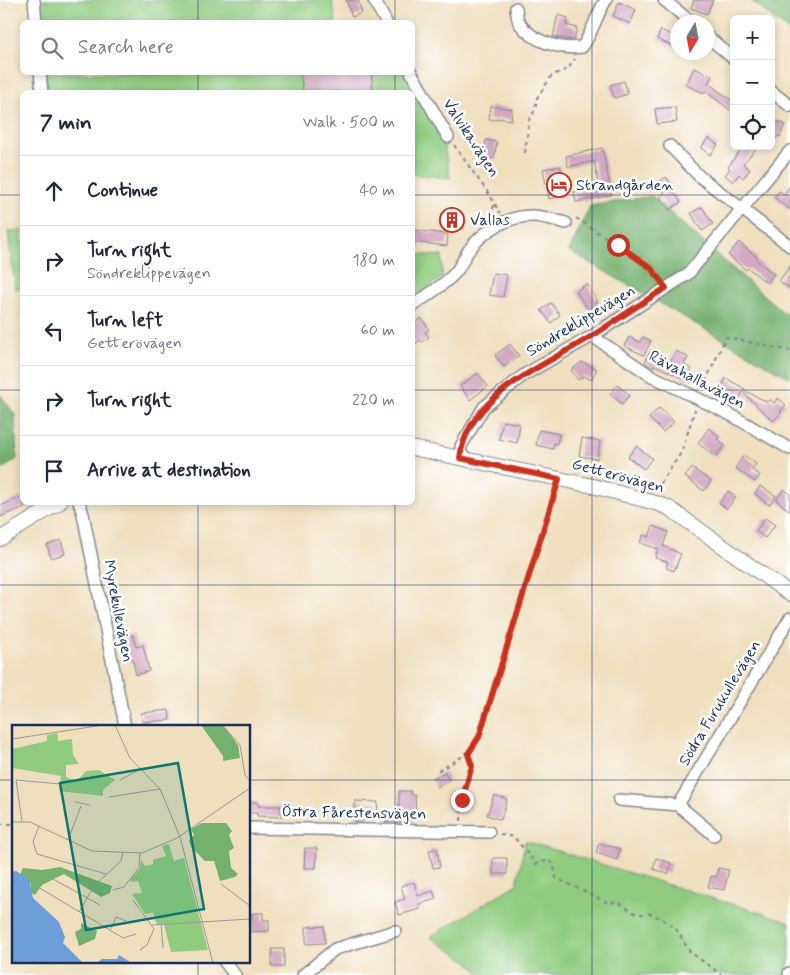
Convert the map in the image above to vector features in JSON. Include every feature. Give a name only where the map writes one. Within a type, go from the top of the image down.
[{"type":"street","points":[[34,0],[36,20]]},
{"type":"street","points":[[374,0],[385,20]]},
{"type":"street","points":[[516,8],[519,23],[531,34],[551,45],[569,48],[580,47],[590,36],[599,11],[606,0]]},
{"type":"street","points":[[664,0],[682,15]]},
{"type":"street","points":[[715,43],[730,56]]},
{"type":"street","points":[[40,75],[42,90]]},
{"type":"street","name":"Valvikavägen","points":[[413,75],[448,137]]},
{"type":"street","points":[[775,94],[790,106]]},
{"type":"street","points":[[670,146],[698,176],[744,209],[790,246]]},
{"type":"street","name":"Söndreklippevägen","points":[[460,458],[461,446],[484,407],[524,375],[592,336],[688,274],[744,209],[790,151]]},
{"type":"street","points":[[415,304],[455,272],[478,239],[505,221],[530,216],[566,222]]},
{"type":"street","name":"Rävahallavägen","points":[[592,336],[650,375],[731,416],[790,449]]},
{"type":"street","name":"Getterövägen","points":[[415,449],[649,500],[669,508],[790,594]]},
{"type":"street","points":[[0,539],[55,505]]},
{"type":"street","name":"Myrekullevägen","points":[[80,505],[125,725]]},
{"type":"street","name":"Södra Furukullevägen","points":[[678,805],[790,618]]},
{"type":"street","points":[[619,800],[678,805],[714,835]]},
{"type":"street","name":"Östra Fårestensvägen","points":[[250,828],[489,832]]},
{"type":"street","points":[[303,975],[335,949],[394,931]]},
{"type":"street","points":[[225,962],[235,975]]},
{"type":"path","points":[[525,153],[529,120],[535,110],[537,98],[552,76],[568,69],[579,54],[580,47]]},
{"type":"path","name":"Valvikavägen","points":[[448,137],[491,197],[505,221]]},
{"type":"path","points":[[566,222],[576,218],[618,245],[650,267],[666,288]]},
{"type":"path","points":[[649,500],[681,453],[698,399],[726,337],[790,351]]},
{"type":"path","points":[[438,771],[468,754],[479,737],[559,479]]},
{"type":"path","points":[[461,831],[462,800],[472,766],[468,754]]},
{"type":"path","points":[[489,832],[514,837],[536,864],[549,860],[554,866],[556,878],[608,903],[618,902],[636,914],[651,914],[661,918],[676,929],[690,952],[722,975]]},
{"type":"green space","points":[[40,0],[332,0],[336,20],[42,20]]},
{"type":"green space","points":[[750,0],[790,0],[790,32],[775,20],[775,15],[769,15]]},
{"type":"green space","points":[[46,75],[408,75],[444,145],[450,178],[415,174],[415,90],[48,90]]},
{"type":"green space","points":[[652,196],[790,318],[790,378],[569,251],[590,206]]},
{"type":"green space","points":[[20,230],[20,288],[15,289],[8,232]]},
{"type":"green space","points":[[415,254],[442,256],[442,277],[415,298]]},
{"type":"green space","points":[[0,394],[15,415],[17,459],[0,471]]},
{"type":"green space","points":[[525,841],[790,922],[790,960],[785,975],[687,975],[677,972],[673,975],[481,975],[469,962],[430,937],[517,884]]},
{"type":"building","points":[[346,0],[358,0],[362,13],[352,17]]},
{"type":"building","points":[[694,0],[713,0],[707,14],[691,8]]},
{"type":"building","points":[[619,2],[636,10],[630,24],[613,16]]},
{"type":"building","points":[[558,15],[568,18],[566,25],[577,28],[574,40],[553,37]]},
{"type":"building","points":[[661,30],[670,34],[670,45],[657,39]]},
{"type":"building","points":[[694,68],[712,76],[708,83],[730,99],[730,110],[705,91],[704,93],[686,85]]},
{"type":"building","points":[[300,75],[371,75],[373,90],[303,90]]},
{"type":"building","points":[[624,81],[628,94],[614,98],[610,85]]},
{"type":"building","points":[[491,106],[512,109],[511,120],[489,119]]},
{"type":"building","points":[[675,107],[677,122],[657,124],[655,109]]},
{"type":"building","points":[[775,120],[785,124],[780,137],[778,136],[775,140]]},
{"type":"building","points":[[708,138],[718,145],[710,155],[701,148]]},
{"type":"building","points":[[486,140],[497,142],[494,159],[483,157]]},
{"type":"building","points":[[602,148],[612,195],[576,202],[574,192],[599,186],[594,161],[568,167],[566,156]]},
{"type":"building","points":[[740,150],[755,150],[743,164],[750,170],[743,178],[739,174],[733,182],[725,175],[730,169],[728,167]]},
{"type":"building","points":[[560,166],[566,195],[549,199],[543,169]]},
{"type":"building","points":[[666,177],[672,185],[670,187],[681,202],[669,210],[660,197],[665,193],[657,184]]},
{"type":"building","points":[[790,186],[790,210],[774,197],[779,191],[784,194]]},
{"type":"building","points":[[702,207],[713,224],[702,231],[691,213]]},
{"type":"building","name":"Vallas","points":[[449,208],[457,210],[456,219],[465,220],[464,229],[455,228],[455,231],[442,229],[444,217],[448,217]]},
{"type":"building","points":[[415,230],[448,234],[447,246],[415,242]]},
{"type":"building","points":[[739,242],[758,258],[756,260],[774,274],[767,283],[748,268],[746,270],[728,255]]},
{"type":"building","points":[[790,266],[790,289],[779,281]]},
{"type":"building","points":[[493,273],[507,275],[503,297],[489,295]]},
{"type":"building","points":[[587,284],[598,302],[588,309],[576,291]]},
{"type":"building","points":[[551,303],[560,315],[551,323],[541,310]]},
{"type":"building","points":[[421,318],[429,329],[425,332],[429,337],[422,342],[420,340],[416,344],[415,343],[415,323]]},
{"type":"building","points":[[629,337],[640,342],[643,337],[651,341],[644,355],[624,346]]},
{"type":"building","points":[[510,344],[519,356],[504,367],[495,355]]},
{"type":"building","points":[[676,351],[688,357],[684,365],[692,369],[687,380],[654,365],[653,368],[645,362],[650,352],[670,363]]},
{"type":"building","points":[[582,362],[597,369],[591,380],[584,376],[578,380],[571,370]]},
{"type":"building","points":[[478,373],[488,386],[470,400],[460,386]]},
{"type":"building","points":[[726,378],[767,402],[770,399],[774,403],[778,398],[786,405],[773,421],[743,392],[739,400],[720,390]]},
{"type":"building","points":[[617,385],[630,395],[622,404],[610,394]]},
{"type":"building","points":[[659,408],[674,422],[663,432],[649,418]]},
{"type":"building","points":[[503,421],[520,424],[517,443],[499,439]]},
{"type":"building","points":[[709,428],[719,436],[717,439],[725,445],[715,457],[698,443]]},
{"type":"building","points":[[539,430],[559,434],[557,444],[554,443],[553,449],[536,445]]},
{"type":"building","points":[[582,438],[600,441],[597,459],[579,456]]},
{"type":"building","points":[[636,446],[652,458],[644,469],[628,457]]},
{"type":"building","points":[[744,455],[756,464],[752,470],[760,475],[755,482],[735,468]]},
{"type":"building","points":[[692,468],[711,481],[704,491],[685,477]]},
{"type":"building","points":[[760,486],[776,496],[769,505],[755,494]]},
{"type":"building","points":[[784,489],[790,494],[790,511],[776,500]]},
{"type":"building","points":[[728,491],[736,497],[727,509],[719,503]]},
{"type":"building","points":[[20,497],[20,505],[24,505],[25,507],[0,517],[0,506]]},
{"type":"building","points":[[765,518],[775,525],[765,538],[756,531]]},
{"type":"building","points":[[653,526],[668,532],[663,546],[681,554],[674,571],[666,568],[668,562],[655,558],[658,549],[640,543],[643,535],[649,537]]},
{"type":"building","points":[[61,540],[65,554],[51,558],[47,545]]},
{"type":"building","points":[[133,635],[136,647],[143,645],[149,671],[136,675],[132,657],[125,658],[122,648],[127,646],[125,637]]},
{"type":"building","points":[[169,710],[170,720],[142,722],[141,713]]},
{"type":"building","points":[[445,772],[449,781],[437,787],[433,778]]},
{"type":"building","points":[[399,791],[411,791],[411,795],[415,795],[416,814],[410,814],[410,822],[385,822],[385,814],[399,814]]},
{"type":"building","points":[[494,795],[507,799],[501,820],[487,815]]},
{"type":"building","points":[[355,801],[378,802],[377,814],[364,814],[363,822],[355,822]]},
{"type":"building","points":[[250,802],[258,802],[258,806],[281,806],[281,817],[257,816],[257,813],[250,813]]},
{"type":"building","points":[[599,843],[620,849],[617,860],[596,853]]},
{"type":"building","points":[[305,848],[317,848],[316,868],[304,868]]},
{"type":"building","points":[[437,849],[440,867],[433,868],[429,850]]},
{"type":"building","points":[[493,858],[507,858],[507,874],[493,874]]},
{"type":"building","points":[[656,858],[671,863],[668,874],[653,869]]},
{"type":"building","points":[[718,868],[729,870],[724,890],[708,887],[711,876],[716,877]]},
{"type":"building","points":[[414,882],[418,896],[433,891],[436,899],[419,904],[420,909],[399,915],[395,902],[405,899],[401,886]]},
{"type":"building","points":[[252,913],[263,913],[263,920],[269,920],[269,931],[250,932],[250,920],[252,920]]},
{"type":"building","points":[[324,926],[325,943],[306,944],[306,927]]},
{"type":"building","points":[[272,949],[284,949],[284,967],[272,967]]},
{"type":"place","name":"Strandgården","points":[[559,185]]},
{"type":"place","name":"Vallas","points":[[452,220]]},
{"type":"route","points":[[462,800],[472,766],[468,754],[479,737],[559,479],[460,458],[461,446],[484,407],[524,375],[592,336],[666,288],[650,267],[618,245]]}]
